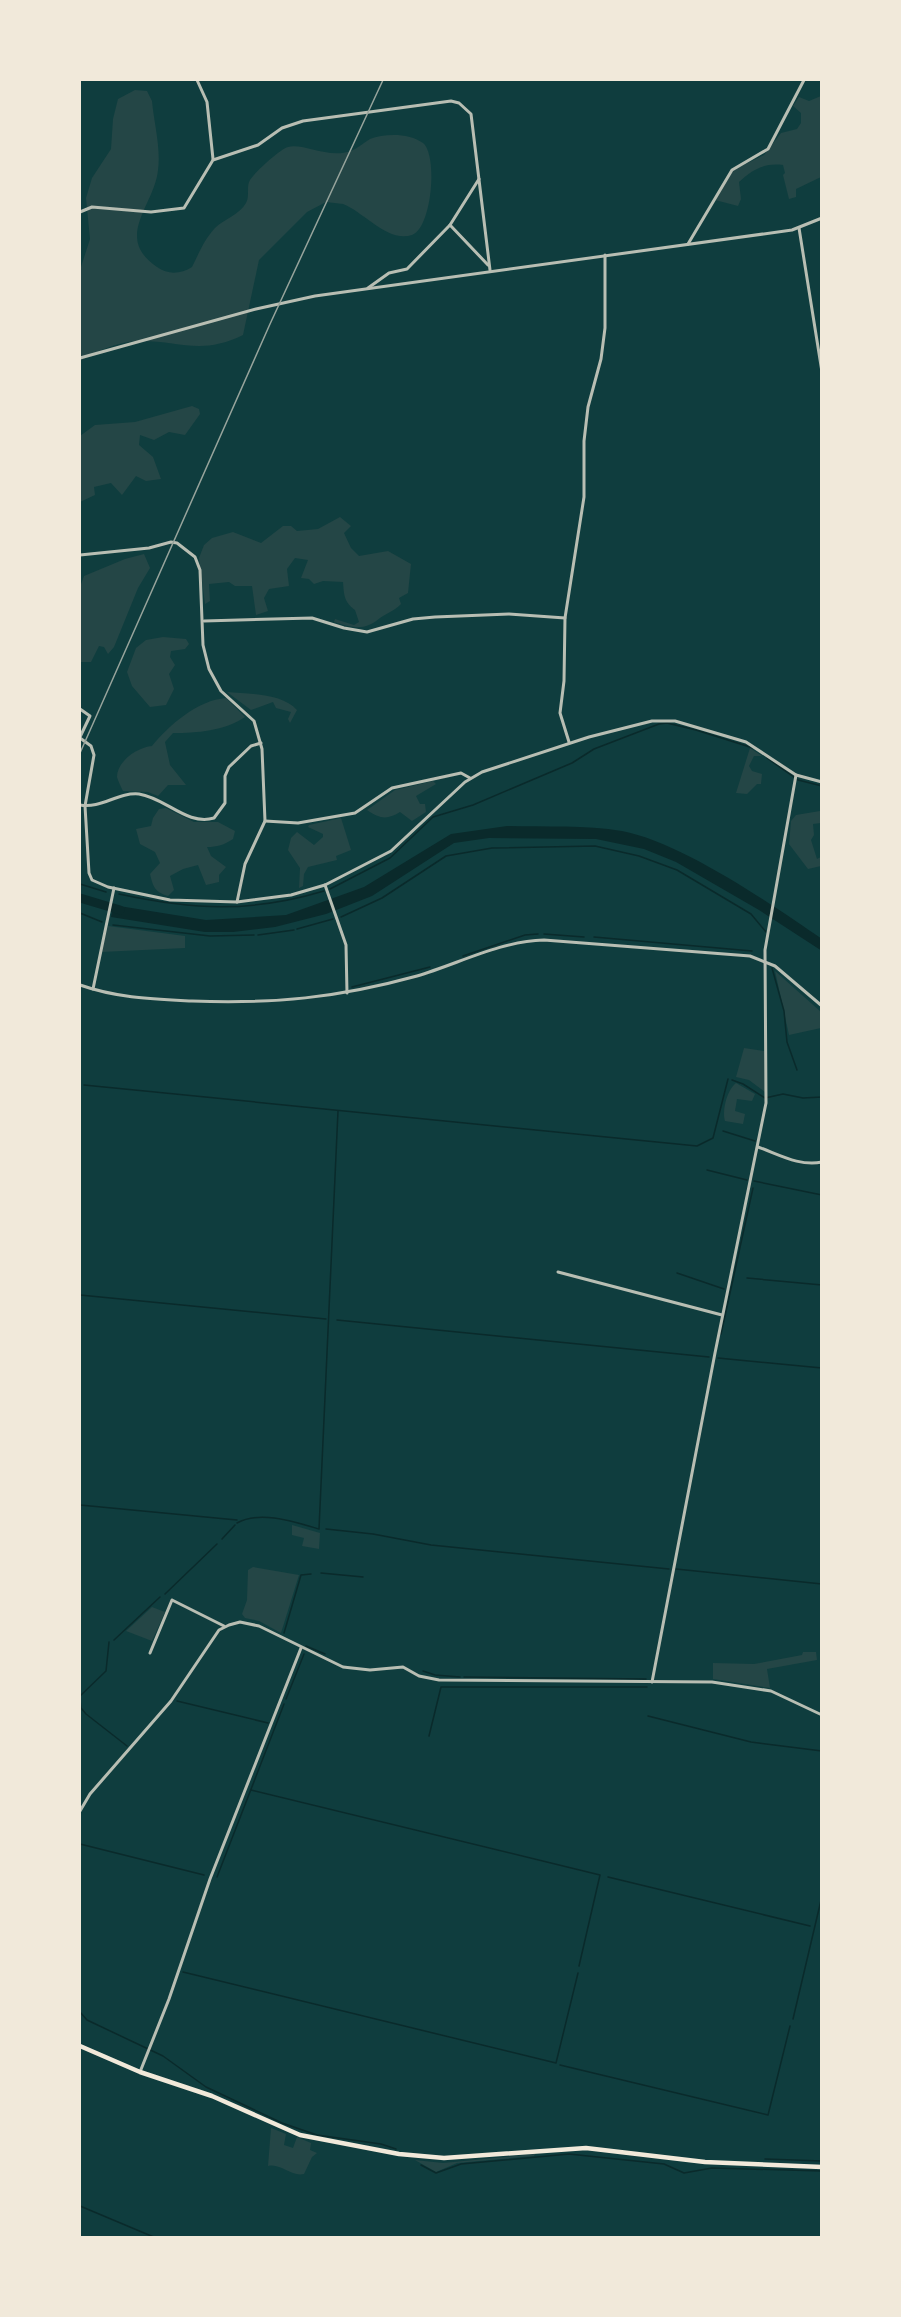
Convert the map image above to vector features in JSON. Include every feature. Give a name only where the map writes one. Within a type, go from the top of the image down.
[{"type":"main road","points":[[80,2046],[140,2072],[212,2096],[300,2135],[423,2158],[578,2147],[705,2162],[822,2167]]},
{"type":"street","points":[[80,212],[92,207],[151,212],[184,208],[213,160],[207,102],[197,80]]},
{"type":"street","points":[[688,244],[732,170],[768,150],[804,80]]},
{"type":"street","points":[[213,160],[258,145],[282,129],[303,121],[451,101],[459,103],[471,114],[490,268]]},
{"type":"street","points":[[368,288],[389,273],[407,268],[450,225],[479,179]]},
{"type":"street","points":[[80,358],[267,306],[490,268],[605,255],[799,228],[822,218]]},
{"type":"street","points":[[450,225],[490,268]]},
{"type":"street","points":[[799,228],[822,372]]},
{"type":"street","points":[[570,743],[560,713],[564,681],[565,618],[584,497],[584,455],[588,407],[601,359],[605,328],[605,255]]},
{"type":"street","points":[[80,555],[177,543],[195,557],[200,570],[206,657],[214,681],[220,691],[254,721],[261,743],[265,821],[245,864],[237,902]]},
{"type":"street","points":[[204,621],[312,618],[367,632],[413,619],[435,617],[509,614],[565,618]]},
{"type":"street","points":[[80,709],[90,716],[80,738],[91,747],[94,755],[85,806],[89,873],[92,880],[114,888],[170,900],[237,902],[291,895],[325,885],[391,851],[470,778],[495,766],[570,743],[665,720],[753,745],[795,777],[822,782]]},
{"type":"street","points":[[80,805],[94,806],[127,794],[140,794],[152,797],[200,821],[214,818],[225,803],[225,776],[229,767],[251,746],[261,743]]},
{"type":"street","points":[[265,821],[298,823],[355,813],[392,788],[461,773],[470,778]]},
{"type":"street","points":[[652,1682],[722,1315],[766,1103],[766,960],[795,777]]},
{"type":"street","points":[[325,885],[346,945],[347,993]]},
{"type":"street","points":[[93,989],[114,888]]},
{"type":"street","points":[[80,985],[131,998],[213,1001],[302,1000],[347,993],[418,976],[532,940],[739,954],[766,960],[822,1006]]},
{"type":"street","points":[[757,1147],[801,1163],[822,1162]]},
{"type":"street","points":[[558,1272],[722,1315]]},
{"type":"street","points":[[150,1653],[172,1600],[224,1626]]},
{"type":"street","points":[[80,1811],[90,1794],[171,1701],[213,1637],[224,1626],[240,1622],[248,1623],[343,1667],[370,1670],[403,1667],[419,1676],[438,1680],[712,1682],[771,1691],[822,1715]]},
{"type":"street","points":[[140,2072],[169,1999],[210,1879],[301,1648]]},
{"type":"shaded area","points":[[135,90],[147,91],[152,101],[159,153],[155,183],[137,232],[138,244],[144,256],[161,270],[174,273],[192,267],[211,233],[246,203],[252,177],[274,156],[294,146],[342,153],[354,150],[370,139],[397,135],[411,137],[423,143],[428,150],[430,161],[431,191],[419,230],[412,235],[394,235],[343,204],[326,202],[307,212],[259,260],[243,335],[214,345],[202,346],[152,341],[122,343],[80,361],[80,270],[90,239],[86,198],[92,178],[111,149],[113,119],[118,99]]},
{"type":"shaded area","points":[[821,96],[821,177],[796,189],[796,197],[789,199],[783,165],[764,166],[754,170],[739,182],[741,199],[738,206],[715,200],[733,170],[764,155],[781,133],[797,129],[801,123],[801,113],[793,106],[799,97],[809,101]]},
{"type":"shaded area","points":[[192,406],[199,409],[200,414],[185,435],[169,432],[154,440],[140,435],[139,445],[153,457],[161,479],[146,481],[136,476],[122,495],[111,483],[94,487],[95,495],[80,502],[80,436],[95,425],[135,422]]},
{"type":"shaded area","points":[[340,517],[351,526],[344,533],[351,548],[359,556],[388,551],[411,564],[408,593],[399,598],[401,604],[393,610],[364,627],[353,627],[334,622],[335,619],[354,625],[359,622],[355,610],[345,598],[343,582],[323,581],[314,584],[309,579],[301,578],[308,560],[295,558],[287,569],[289,586],[269,589],[264,598],[268,611],[256,615],[252,586],[235,586],[229,582],[209,584],[210,601],[205,604],[199,558],[204,545],[212,538],[233,532],[261,543],[283,526],[291,526],[297,531],[318,529]]},
{"type":"shaded area","points":[[144,554],[150,568],[138,588],[114,647],[108,654],[104,647],[99,646],[91,662],[80,662],[80,587],[84,576],[125,559]]},
{"type":"shaded area","points":[[163,637],[186,639],[189,644],[185,649],[171,651],[170,657],[175,665],[169,674],[174,689],[166,705],[150,707],[132,686],[127,672],[136,648],[146,640]]},
{"type":"shaded area","points":[[227,692],[274,697],[291,704],[297,710],[290,723],[288,719],[291,712],[276,708],[273,702],[251,710]]},
{"type":"shaded area","points":[[226,698],[245,717],[237,722],[201,732],[173,733],[165,742],[170,765],[186,785],[168,785],[158,796],[148,792],[123,791],[117,777],[124,760],[141,749],[152,746],[185,715],[205,703]]},
{"type":"shaded area","points":[[750,748],[762,756],[754,756],[749,766],[752,771],[762,774],[761,784],[757,784],[747,794],[736,793]]},
{"type":"shaded area","points":[[433,781],[436,784],[416,796],[420,804],[425,804],[426,812],[412,821],[400,812],[384,817],[367,810],[395,790]]},
{"type":"shaded area","points":[[821,799],[821,823],[813,824],[814,835],[811,840],[817,859],[821,857],[821,866],[808,869],[789,844],[791,821],[796,815],[820,811]]},
{"type":"shaded area","points":[[166,808],[194,822],[218,822],[235,831],[230,841],[207,847],[211,856],[226,867],[219,875],[219,882],[206,885],[198,865],[170,876],[174,890],[168,896],[155,888],[150,874],[160,863],[155,852],[140,844],[136,829],[151,826],[159,809]]},
{"type":"shaded area","points":[[341,818],[351,850],[336,856],[337,860],[308,867],[304,874],[303,886],[299,888],[300,868],[288,850],[291,838],[297,832],[314,845],[323,837],[323,834],[308,827],[309,825]]},
{"type":"shaded area","points":[[507,826],[594,828],[622,831],[645,837],[698,861],[752,892],[822,939],[822,951],[759,910],[676,862],[644,849],[596,839],[489,838],[454,843],[372,896],[326,914],[275,927],[233,932],[205,932],[111,917],[113,905],[206,920],[286,915],[364,887],[451,834]]},
{"type":"shaded area","points":[[108,926],[185,936],[185,948],[101,952]]},
{"type":"shaded area","points":[[775,971],[821,1012],[821,1028],[789,1035]]},
{"type":"shaded area","points":[[744,1048],[764,1051],[765,1092],[749,1080],[736,1077]]},
{"type":"shaded area","points":[[736,1083],[755,1094],[752,1101],[737,1099],[735,1111],[745,1114],[743,1124],[725,1121],[726,1100]]},
{"type":"shaded area","points":[[292,1525],[320,1533],[319,1549],[302,1546],[304,1538],[292,1535]]},
{"type":"shaded area","points":[[253,1567],[299,1575],[281,1633],[259,1621],[245,1618],[242,1614],[247,1600],[248,1570]]},
{"type":"shaded area","points":[[152,1607],[165,1612],[152,1641],[126,1631]]},
{"type":"shaded area","points":[[803,1652],[816,1652],[817,1660],[767,1669],[770,1688],[713,1679],[713,1663],[754,1664],[802,1655]]},
{"type":"shaded area","points":[[271,2128],[286,2134],[284,2145],[293,2148],[297,2137],[311,2143],[310,2150],[317,2153],[312,2157],[304,2174],[295,2174],[277,2166],[268,2166]]},
{"type":"shaded area","points":[[535,2154],[534,2156],[457,2163],[436,2172],[415,2160],[443,2163]]},
{"type":"waterway","points":[[330,889],[390,858],[433,817],[473,805],[572,763],[594,749],[659,724],[667,723],[696,730],[753,748]]},
{"type":"waterway","points":[[767,758],[798,780],[822,786]]},
{"type":"waterway","points":[[341,917],[382,898],[446,856],[492,848],[595,846],[639,856],[677,870],[751,914],[766,932]]},
{"type":"waterway","points":[[80,884],[106,892]]},
{"type":"waterway","points":[[119,894],[172,903],[222,907],[271,903],[324,891]]},
{"type":"waterway","points":[[80,898],[120,910]]},
{"type":"waterway","points":[[80,913],[102,922]]},
{"type":"waterway","points":[[297,929],[333,919]]},
{"type":"waterway","points":[[113,925],[210,936],[254,935]]},
{"type":"waterway","points":[[258,935],[294,930]]},
{"type":"waterway","points":[[463,956],[525,935],[538,934]]},
{"type":"waterway","points":[[544,934],[584,937]]},
{"type":"waterway","points":[[594,937],[752,951]]},
{"type":"waterway","points":[[352,987],[430,967]]},
{"type":"waterway","points":[[772,968],[784,1011],[787,1042],[797,1070]]},
{"type":"waterway","points":[[84,1085],[697,1146],[713,1138],[728,1079]]},
{"type":"waterway","points":[[732,1080],[765,1098],[783,1094],[803,1098],[822,1097]]},
{"type":"waterway","points":[[237,1523],[246,1519],[267,1517],[319,1529],[338,1111]]},
{"type":"waterway","points":[[723,1131],[755,1141]]},
{"type":"waterway","points":[[707,1170],[747,1180]]},
{"type":"waterway","points":[[754,1181],[822,1195]]},
{"type":"waterway","points":[[721,1334],[753,1188]]},
{"type":"waterway","points":[[677,1273],[724,1289]]},
{"type":"waterway","points":[[747,1278],[822,1285]]},
{"type":"waterway","points":[[80,1295],[326,1319]]},
{"type":"waterway","points":[[337,1320],[709,1357]]},
{"type":"waterway","points":[[718,1358],[822,1368]]},
{"type":"waterway","points":[[80,1505],[237,1520]]},
{"type":"waterway","points":[[222,1539],[235,1525]]},
{"type":"waterway","points":[[326,1529],[373,1534],[431,1545],[669,1569]]},
{"type":"waterway","points":[[165,1594],[217,1544]]},
{"type":"waterway","points":[[676,1569],[822,1584]]},
{"type":"waterway","points":[[321,1573],[363,1577]]},
{"type":"waterway","points":[[284,1633],[301,1575],[311,1574]]},
{"type":"waterway","points":[[114,1640],[160,1597]]},
{"type":"waterway","points":[[80,1696],[106,1671],[109,1642]]},
{"type":"waterway","points":[[306,1646],[325,1654]]},
{"type":"waterway","points":[[286,1699],[304,1654]]},
{"type":"waterway","points":[[423,1671],[435,1675],[460,1677]]},
{"type":"waterway","points":[[464,1677],[646,1679]]},
{"type":"waterway","points":[[429,1736],[441,1687],[647,1687]]},
{"type":"waterway","points":[[80,1700],[81,1708],[86,1714],[127,1746]]},
{"type":"waterway","points":[[177,1701],[268,1723]]},
{"type":"waterway","points":[[217,1877],[284,1704]]},
{"type":"waterway","points":[[648,1716],[751,1742],[822,1751]]},
{"type":"waterway","points":[[251,1790],[600,1875],[579,1966]]},
{"type":"waterway","points":[[80,1844],[204,1875]]},
{"type":"waterway","points":[[608,1877],[810,1926]]},
{"type":"waterway","points":[[793,2019],[822,1896]]},
{"type":"waterway","points":[[183,1972],[556,2063],[578,1973]]},
{"type":"waterway","points":[[80,2012],[87,2020],[163,2056],[206,2087],[282,2123],[317,2135],[381,2144],[396,2149]]},
{"type":"waterway","points":[[560,2065],[768,2115],[790,2026]]},
{"type":"waterway","points":[[421,2165],[436,2173],[461,2164],[569,2154],[664,2164],[684,2173],[712,2168],[822,2171]]},
{"type":"waterway","points":[[765,2159],[822,2161]]},
{"type":"waterway","points":[[80,2206],[156,2238]]},
{"type":"railway","points":[[80,753],[270,324],[383,80]]}]
